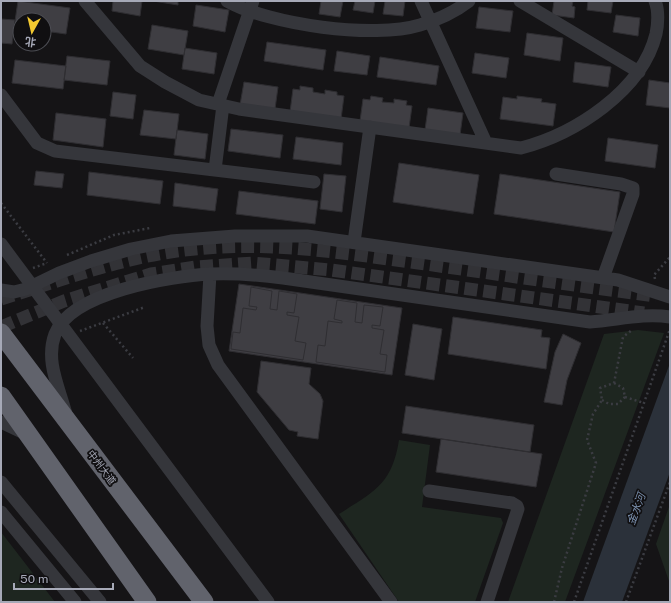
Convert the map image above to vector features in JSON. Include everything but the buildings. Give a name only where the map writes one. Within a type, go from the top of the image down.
[{"type":"highway","name":"中州大道","points":[[1,333],[204,602]]},
{"type":"highway","points":[[1,396],[147,602]]},
{"type":"street","points":[[85,1],[140,66],[165,82],[199,100],[370,127],[521,148],[555,137],[591,116],[629,84],[647,59],[658,27],[657,5],[655,1]]},
{"type":"street","points":[[228,1],[252,6],[300,24],[377,31],[420,25],[461,7],[469,1]]},
{"type":"street","points":[[421,1],[486,143]]},
{"type":"street","points":[[520,1],[639,72]]},
{"type":"street","points":[[215,170],[220,104],[252,6]]},
{"type":"street","points":[[1,95],[37,143],[50,149],[314,182]]},
{"type":"street","points":[[354,242],[370,127]]},
{"type":"street","points":[[556,174],[621,184],[633,188],[633,194],[603,278]]},
{"type":"street","points":[[1,290],[14,292],[26,289],[59,273],[91,261],[131,249],[172,241],[235,236],[307,236],[618,280],[670,297]]},
{"type":"street","points":[[1,244],[61,322],[268,602]]},
{"type":"street","points":[[210,274],[209,345],[218,365],[391,602]]},
{"type":"street","points":[[68,421],[51,362],[55,334],[61,322],[76,309],[97,299],[135,286],[174,277],[210,274],[244,274],[283,278],[590,322],[615,320],[652,314],[668,316]]},
{"type":"street","points":[[1,422],[30,436]]},
{"type":"street","points":[[1,482],[100,602]]},
{"type":"street","points":[[429,491],[512,503],[517,506],[518,509],[487,602]]},
{"type":"street","points":[[1,512],[75,602]]},
{"type":"path","points":[[1,203],[47,263]]},
{"type":"path","points":[[651,291],[655,282],[654,274],[670,257]]},
{"type":"path","points":[[78,332],[145,307]]},
{"type":"path","points":[[614,383],[623,337],[652,314]]},
{"type":"path","points":[[103,322],[133,358]]},
{"type":"path","points":[[574,602],[670,329]]},
{"type":"path","points":[[554,602],[562,568],[596,463],[587,440],[593,414],[602,400],[600,388],[614,383],[623,388],[625,397]]},
{"type":"path","points":[[625,397],[644,403]]},
{"type":"path","points":[[602,400],[609,404],[618,404],[625,397]]},
{"type":"path","points":[[626,602],[670,482]]},
{"type":"shaded area","points":[[638,330],[664,333],[565,602],[508,602],[604,334]]},
{"type":"shaded area","points":[[399,440],[430,445],[422,507],[501,518],[503,523],[475,602],[399,602],[339,514],[363,499],[380,485],[392,467]]},
{"type":"shaded area","points":[[670,504],[670,599],[669,581],[656,544]]},
{"type":"shaded area","points":[[1,532],[55,602],[1,602]]},
{"type":"water","name":"金水河","points":[[670,363],[670,472],[622,602],[583,602]]},
{"type":"tunnel","points":[[1,299],[121,262],[170,252],[251,246],[307,249],[362,255],[656,296]]},
{"type":"tunnel","points":[[1,327],[64,301],[151,274],[196,267],[253,263],[331,270],[644,313]]}]
